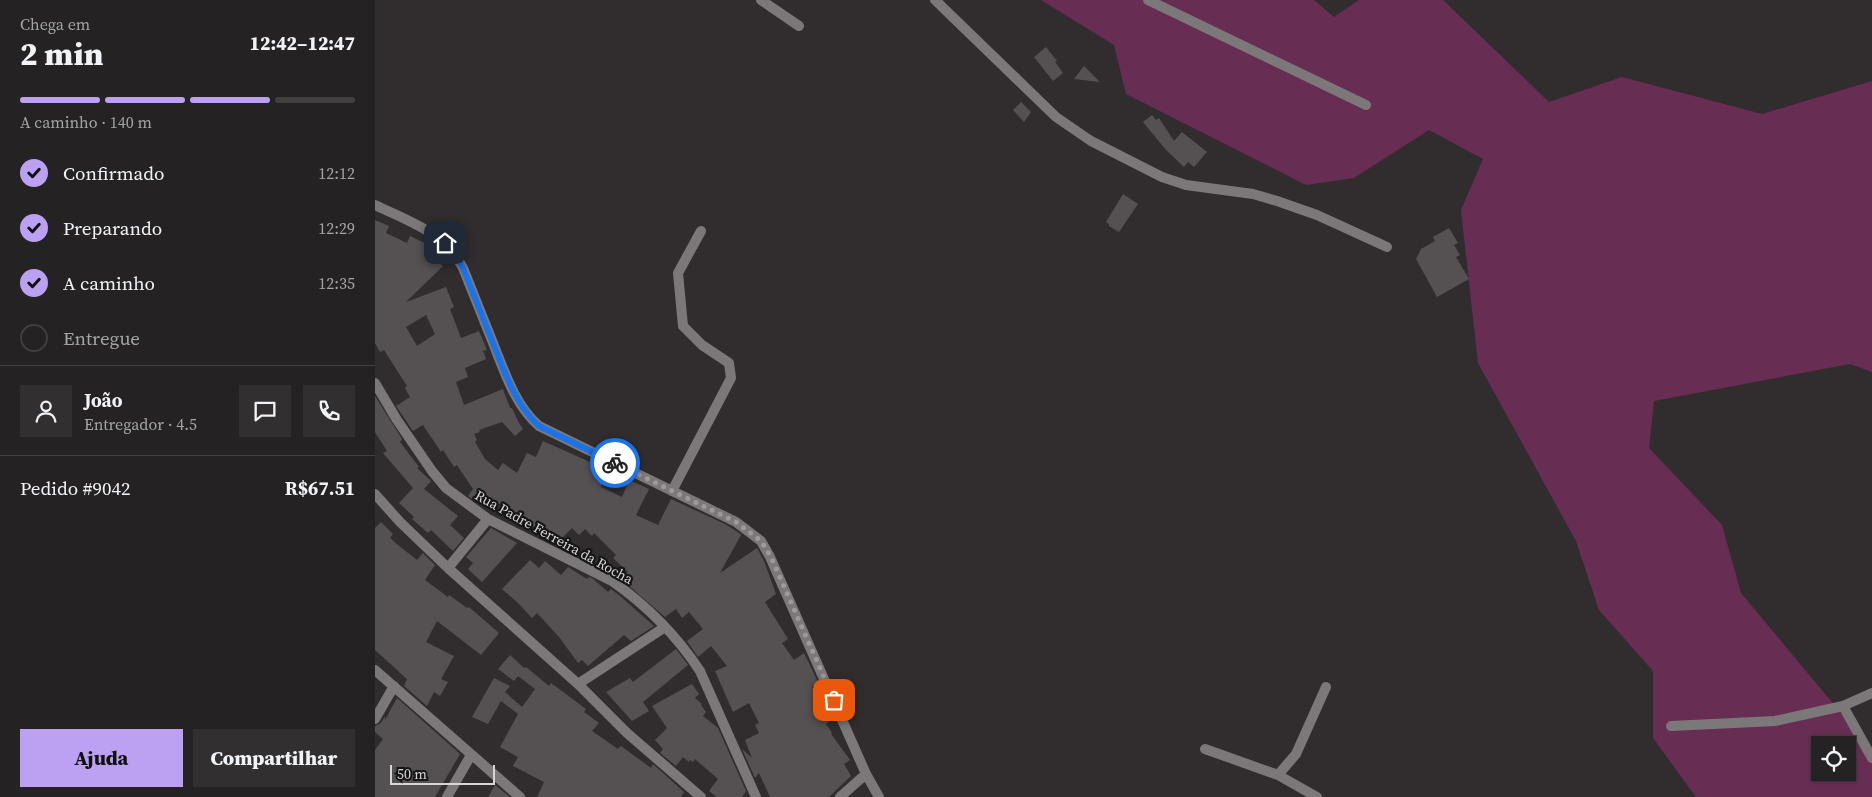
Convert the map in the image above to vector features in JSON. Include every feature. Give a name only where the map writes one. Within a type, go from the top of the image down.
[{"type":"street","points":[[761,0],[799,26]]},
{"type":"street","points":[[935,0],[968,34],[1056,117],[1099,145],[1162,177],[1186,185],[1253,194],[1277,200],[1317,215],[1387,247]]},
{"type":"street","points":[[1148,0],[1366,105]]},
{"type":"street","points":[[375,205],[430,232],[455,253],[521,407],[539,426],[736,522],[761,541],[771,557],[865,774],[879,797]]},
{"type":"street","points":[[672,491],[731,378],[729,363],[702,345],[683,326],[678,273],[701,231]]},
{"type":"street","name":"Rua Padre Ferreira da Rocha","points":[[375,383],[397,420],[446,488],[488,519],[612,581],[630,593],[665,627],[690,655],[699,671],[755,797]]},
{"type":"street","points":[[375,494],[400,522],[448,568],[578,684],[627,733],[701,797]]},
{"type":"street","points":[[448,568],[488,519]]},
{"type":"street","points":[[578,684],[665,627]]},
{"type":"street","points":[[375,670],[520,797]]},
{"type":"street","points":[[375,719],[394,686]]},
{"type":"street","points":[[1278,775],[1296,754],[1326,687]]},
{"type":"street","points":[[1671,726],[1775,721],[1843,706],[1872,693]]},
{"type":"street","points":[[1843,706],[1872,758]]},
{"type":"street","points":[[1205,749],[1278,775],[1317,797]]},
{"type":"street","points":[[447,797],[471,755]]},
{"type":"street","points":[[840,797],[865,774]]},
{"type":"shaded area","points":[[1041,0],[1314,0],[1334,17],[1359,0],[1443,0],[1549,102],[1622,77],[1762,114],[1872,81],[1872,372],[1850,364],[1654,401],[1649,448],[1722,525],[1741,593],[1872,748],[1872,797],[1696,797],[1653,738],[1653,671],[1599,610],[1576,541],[1478,363],[1461,210],[1483,159],[1429,130],[1354,178],[1306,185],[1126,94],[1114,45]]},
{"type":"building","points":[[1046,47],[1057,61],[1055,62],[1063,73],[1053,81],[1034,57]]},
{"type":"building","points":[[1084,66],[1100,82],[1074,79]]},
{"type":"building","points":[[1021,102],[1031,112],[1024,122],[1013,110]]},
{"type":"building","points":[[1152,115],[1156,120],[1159,118],[1174,141],[1182,132],[1207,152],[1194,167],[1188,162],[1184,167],[1166,150],[1143,122]]},
{"type":"building","points":[[1123,194],[1138,204],[1119,232],[1106,222]]},
{"type":"building","points":[[375,220],[389,226],[386,233],[407,243],[410,236],[437,250],[434,256],[443,266],[406,302],[446,287],[454,307],[450,309],[461,338],[479,331],[487,350],[483,351],[486,359],[465,368],[468,377],[456,382],[464,405],[503,389],[510,408],[512,408],[523,429],[515,436],[502,422],[479,430],[480,432],[474,434],[477,440],[475,442],[485,459],[498,470],[503,463],[517,473],[527,453],[536,457],[543,441],[601,467],[597,475],[605,478],[601,487],[622,497],[629,480],[649,489],[636,515],[658,525],[671,499],[725,524],[741,535],[720,573],[757,548],[764,561],[776,594],[765,602],[788,639],[782,643],[794,660],[804,653],[818,682],[812,687],[829,722],[826,724],[850,760],[844,764],[851,776],[829,797],[770,797],[759,773],[755,778],[742,749],[752,758],[745,740],[759,733],[755,725],[759,723],[749,703],[733,712],[715,671],[727,666],[711,646],[698,657],[687,641],[703,629],[689,612],[682,618],[676,609],[665,617],[621,579],[628,572],[613,558],[616,555],[594,533],[592,536],[585,529],[579,535],[572,528],[558,542],[492,499],[486,505],[478,500],[476,502],[468,496],[473,489],[457,465],[454,467],[443,450],[441,452],[423,425],[413,431],[396,406],[410,397],[405,388],[407,386],[384,350],[380,352],[375,343]],"holes":[[[426,315],[435,334],[417,346],[406,327]]]},
{"type":"building","points":[[1449,228],[1458,243],[1454,245],[1460,255],[1456,257],[1469,279],[1437,297],[1416,259],[1421,249],[1435,241],[1433,237]]},
{"type":"building","points":[[375,396],[402,439],[400,442],[419,467],[417,468],[431,481],[424,489],[458,516],[450,525],[464,538],[453,551],[431,530],[428,533],[412,519],[414,517],[399,503],[413,488],[383,453],[387,451],[375,432]]},
{"type":"building","points":[[381,522],[393,534],[390,538],[398,545],[417,560],[423,553],[435,565],[425,580],[448,597],[449,595],[467,608],[469,607],[499,633],[481,655],[437,621],[426,642],[454,656],[441,679],[448,682],[440,696],[434,692],[427,706],[404,686],[407,679],[375,650],[375,528]]},
{"type":"building","points":[[491,528],[517,543],[482,582],[468,569],[473,563],[466,557]]},
{"type":"building","points":[[530,560],[539,568],[545,561],[561,575],[568,567],[587,579],[589,577],[592,578],[608,592],[611,589],[654,626],[631,641],[624,635],[588,666],[582,660],[578,663],[559,637],[537,613],[532,618],[502,589]]},
{"type":"building","points":[[676,649],[688,665],[643,702],[649,711],[632,721],[606,692],[630,678],[633,682]]},
{"type":"building","points":[[510,655],[549,686],[551,683],[586,709],[584,712],[599,723],[592,731],[618,749],[621,746],[651,768],[653,764],[684,792],[681,797],[537,797],[544,782],[513,766],[518,757],[500,747],[518,714],[501,701],[488,724],[472,717],[494,678],[510,686],[505,692],[522,707],[535,689],[518,676],[514,681],[498,669]]},
{"type":"building","points":[[692,684],[699,694],[695,698],[702,704],[706,712],[703,716],[718,728],[746,791],[742,797],[717,797],[709,791],[718,779],[695,759],[693,762],[690,760],[689,762],[683,757],[676,766],[660,753],[663,749],[655,740],[667,728],[652,706]]},
{"type":"building","points":[[397,698],[460,754],[435,797],[375,797],[375,750],[383,739],[375,732],[375,726],[381,723],[385,716],[385,720]]},
{"type":"building","points":[[495,785],[510,797],[488,797]]},
{"type":"way so far","points":[[615,463],[736,522],[761,541],[771,557],[834,700]]},
{"type":"route","points":[[445,243],[455,253],[463,268],[508,380],[521,407],[539,426],[615,463]]}]
